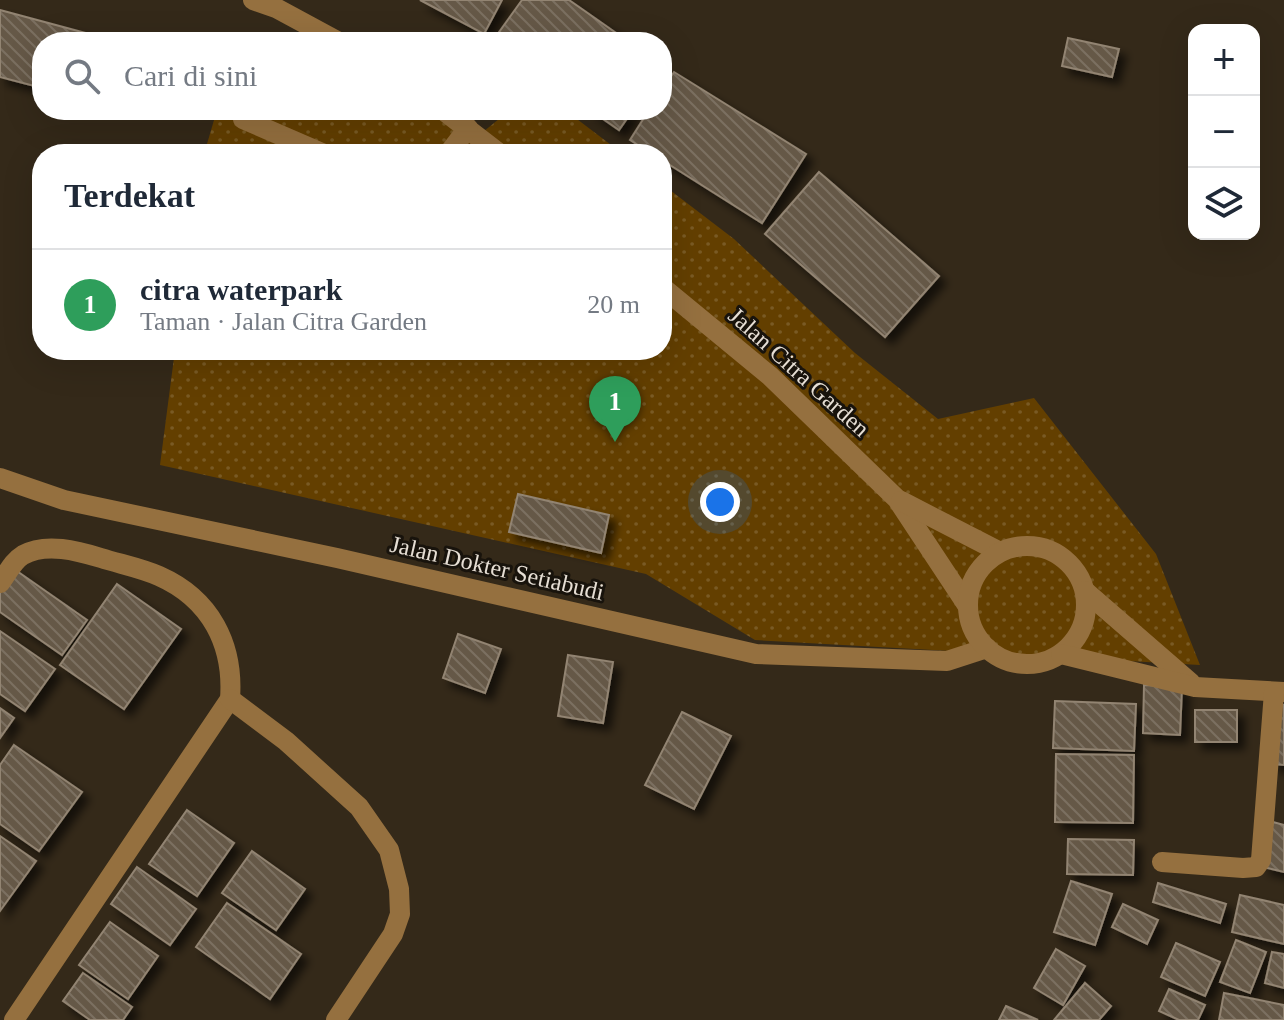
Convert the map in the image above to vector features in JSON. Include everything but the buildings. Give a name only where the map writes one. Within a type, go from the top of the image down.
[{"type":"street","points":[[253,0],[276,8],[320,32]]},
{"type":"street","points":[[245,120],[301,144]]},
{"type":"street","points":[[457,120],[488,144]]},
{"type":"street","points":[[456,144],[468,128]]},
{"type":"street","name":"Jalan Citra Garden","points":[[672,295],[770,376],[897,499],[967,605]]},
{"type":"street","name":"Jalan Dokter Setiabudi","points":[[1,479],[64,500],[337,558],[756,654],[947,661],[987,648]]},
{"type":"street","name":"Jalan Citra Garden","points":[[897,499],[1000,552]]},
{"type":"street","points":[[1017,546],[1035,546],[1052,551],[1067,561],[1079,574],[1087,608],[1083,626],[1074,641],[1061,654],[1027,664],[1000,658],[987,648],[976,636],[967,605],[969,590],[986,562],[1000,552],[1017,546]]},
{"type":"street","points":[[0,583],[16,561],[35,551],[74,550],[160,576],[193,598],[210,616],[226,647],[232,673],[230,699],[14,1020]]},
{"type":"street","points":[[1085,591],[1195,687]]},
{"type":"street","points":[[1061,654],[1195,687],[1279,692],[1261,860],[1256,867],[1243,868],[1162,862]]},
{"type":"street","points":[[230,699],[286,741],[359,807],[389,850],[399,889],[400,914],[393,934],[336,1020]]},
{"type":"shaded area","points":[[214,120],[442,120],[478,136],[498,120],[578,120],[610,144],[207,144]]},
{"type":"shaded area","points":[[672,192],[734,239],[855,353],[938,419],[1034,398],[1156,554],[1200,665],[755,640],[646,574],[160,465],[174,360],[672,360]]},
{"type":"place","name":"citra waterpark","points":[[615,442]]}]
